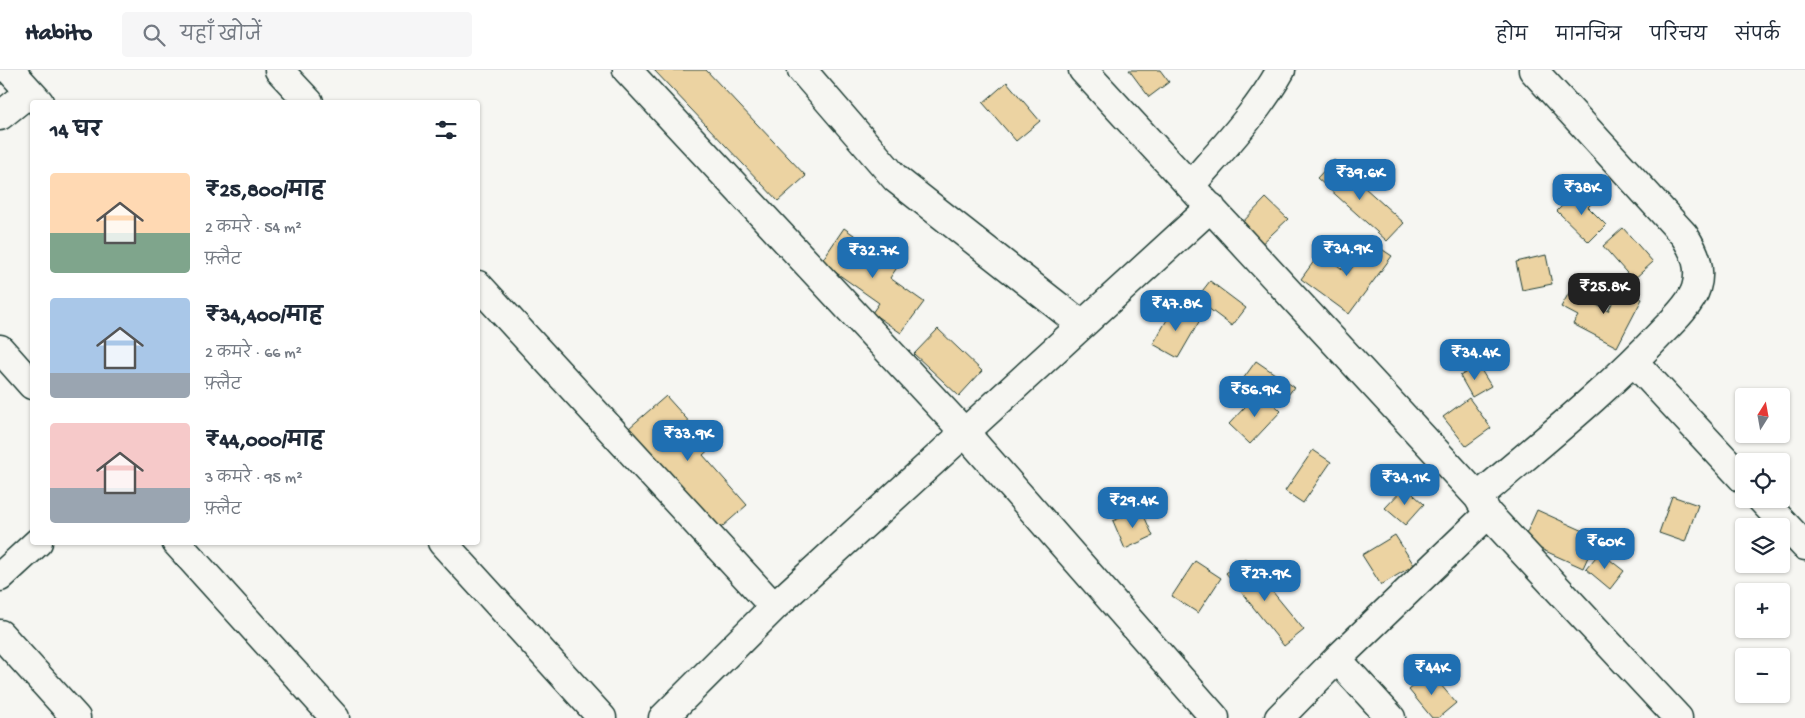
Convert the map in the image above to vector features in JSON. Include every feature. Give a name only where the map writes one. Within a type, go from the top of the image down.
[{"type":"street","points":[[0,116],[35,97],[10,70]]},
{"type":"street","points":[[280,70],[308,100]]},
{"type":"street","points":[[627,70],[965,432],[1214,718]]},
{"type":"street","points":[[802,70],[896,178],[1082,325]]},
{"type":"street","points":[[1083,70],[1191,185],[1678,718]]},
{"type":"street","points":[[1191,185],[1252,113],[1269,91],[1281,70]]},
{"type":"street","points":[[1279,718],[1483,505],[1634,362],[1679,313],[1696,290],[1699,271],[1694,252],[1684,235],[1533,70]]},
{"type":"street","points":[[664,718],[774,607],[1211,207]]},
{"type":"street","points":[[480,287],[774,607]]},
{"type":"street","points":[[0,349],[30,382]]},
{"type":"street","points":[[1634,362],[1735,470]]},
{"type":"street","points":[[1769,508],[1805,546]]},
{"type":"street","points":[[0,576],[35,545]]},
{"type":"street","points":[[179,545],[334,718]]},
{"type":"street","points":[[445,545],[602,718]]},
{"type":"street","points":[[0,634],[76,718]]},
{"type":"street","points":[[1337,659],[1391,718]]},
{"type":"building","points":[[654,70],[706,70],[806,176],[778,201]]},
{"type":"building","points":[[1129,70],[1160,70],[1169,82],[1149,97]]},
{"type":"building","points":[[1007,82],[1040,121],[1016,141],[983,103]]},
{"type":"building","points":[[1334,160],[1404,223],[1387,241],[1317,178]]},
{"type":"building","points":[[1578,190],[1592,203],[1588,207],[1606,225],[1589,242],[1557,211]]},
{"type":"building","points":[[1266,198],[1288,219],[1255,250],[1235,230]]},
{"type":"building","points":[[844,228],[898,266],[890,278],[924,302],[901,333],[872,313],[879,303],[821,262]]},
{"type":"building","points":[[1623,228],[1653,262],[1633,280],[1603,246]]},
{"type":"building","points":[[1371,242],[1392,256],[1349,314],[1301,279],[1320,253],[1348,273]]},
{"type":"building","points":[[1546,255],[1552,284],[1522,290],[1516,262]]},
{"type":"building","points":[[1210,281],[1246,308],[1232,326],[1196,299]]},
{"type":"building","points":[[1620,288],[1642,299],[1617,347],[1573,324],[1578,316],[1561,307],[1570,291],[1608,311]]},
{"type":"building","points":[[1175,306],[1200,320],[1178,358],[1153,344]]},
{"type":"building","points":[[938,329],[982,371],[959,396],[914,354]]},
{"type":"building","points":[[1256,361],[1294,387],[1281,405],[1243,379]]},
{"type":"building","points":[[1478,365],[1491,386],[1472,397],[1460,376]]},
{"type":"building","points":[[1260,391],[1281,411],[1250,444],[1229,424]]},
{"type":"building","points":[[666,396],[712,447],[703,455],[747,505],[715,533],[678,483],[629,428]]},
{"type":"building","points":[[1469,398],[1491,428],[1466,446],[1443,417]]},
{"type":"building","points":[[1313,450],[1331,462],[1303,503],[1285,491]]},
{"type":"building","points":[[1405,487],[1424,504],[1405,525],[1385,508]]},
{"type":"building","points":[[1672,496],[1698,505],[1685,542],[1659,533]]},
{"type":"building","points":[[1141,509],[1153,536],[1125,549],[1113,521]]},
{"type":"building","points":[[1537,510],[1597,537],[1583,568],[1523,541]]},
{"type":"building","points":[[1395,535],[1414,565],[1381,585],[1362,555]]},
{"type":"building","points":[[1600,552],[1624,571],[1610,589],[1586,569]]},
{"type":"building","points":[[1245,558],[1304,630],[1284,646],[1226,573]]},
{"type":"building","points":[[1195,561],[1221,578],[1198,613],[1172,596]]},
{"type":"building","points":[[1430,672],[1456,703],[1438,718],[1432,718],[1409,690]]}]
